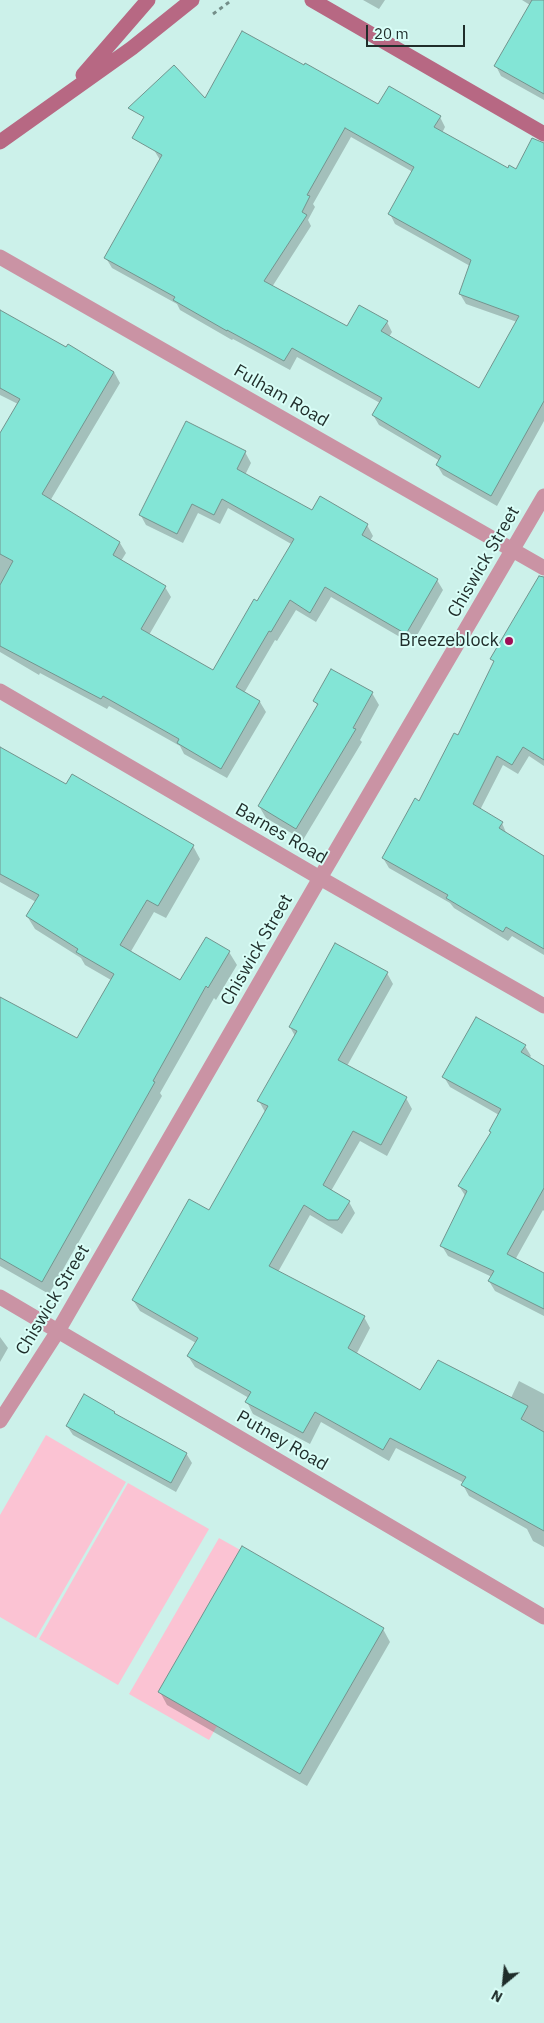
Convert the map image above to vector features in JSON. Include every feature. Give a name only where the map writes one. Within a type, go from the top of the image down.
[{"type":"main road","points":[[67,93],[148,0]]},
{"type":"main road","points":[[0,142],[132,48],[192,0]]},
{"type":"main road","points":[[312,0],[544,134]]},
{"type":"street","name":"Fulham Road","points":[[0,257],[544,568]]},
{"type":"street","name":"Chiswick Street","points":[[0,1421],[58,1331],[544,496]]},
{"type":"street","name":"Barnes Road","points":[[0,691],[544,1006]]},
{"type":"street","name":"Putney Road","points":[[0,1298],[544,1617]]},
{"type":"shaded area","points":[[46,1435],[126,1482],[36,1638],[0,1617],[0,1515]]},
{"type":"shaded area","points":[[128,1483],[209,1529],[118,1685],[39,1639]]},
{"type":"shaded area","points":[[219,1538],[299,1583],[209,1740],[129,1694]]},
{"type":"building","points":[[532,0],[544,0],[544,94],[494,66]]},
{"type":"building","points":[[242,31],[304,65],[305,63],[378,104],[389,86],[441,116],[434,127],[508,168],[509,165],[516,169],[532,138],[544,143],[544,401],[491,496],[436,465],[441,456],[372,415],[382,398],[292,348],[284,361],[227,331],[173,300],[175,297],[104,258],[162,155],[132,138],[144,117],[128,108],[174,65],[205,98]],"holes":[[[345,128],[414,167],[388,214],[471,260],[459,294],[519,316],[479,388],[381,331],[388,321],[359,305],[347,326],[264,281],[307,215],[302,212],[310,196],[307,195]]]},
{"type":"building","points":[[0,310],[66,347],[68,344],[114,372],[42,494],[120,542],[113,555],[166,586],[141,629],[213,670],[254,599],[257,601],[294,539],[222,499],[214,515],[192,504],[177,534],[139,515],[186,421],[246,451],[237,469],[312,510],[320,496],[368,524],[362,535],[438,579],[406,634],[325,587],[310,613],[290,600],[236,687],[260,701],[221,769],[177,743],[179,739],[103,696],[101,699],[0,646],[0,585],[13,561],[0,554],[0,433],[20,399],[0,388]]},
{"type":"building","points":[[539,576],[544,577],[544,760],[523,747],[512,765],[497,756],[473,804],[503,822],[499,828],[544,856],[544,949],[506,927],[503,932],[446,898],[448,895],[382,858],[415,798],[419,801],[454,733],[458,735],[494,661],[490,659]]},
{"type":"building","points":[[331,669],[373,692],[353,728],[356,729],[296,829],[258,806],[318,704],[313,701]]},
{"type":"building","points":[[0,747],[66,784],[72,774],[194,845],[158,906],[147,900],[120,945],[180,980],[206,937],[230,951],[208,988],[206,986],[153,1081],[155,1082],[42,1282],[0,1258],[0,997],[77,1038],[114,974],[76,952],[78,949],[26,916],[39,895],[0,874]]},
{"type":"building","points":[[335,943],[388,972],[338,1060],[407,1097],[381,1145],[353,1131],[323,1185],[350,1201],[338,1220],[328,1220],[304,1205],[269,1266],[365,1316],[348,1348],[420,1390],[438,1360],[528,1406],[521,1419],[544,1432],[544,1531],[461,1485],[466,1477],[390,1438],[383,1450],[315,1412],[303,1433],[245,1402],[251,1392],[187,1356],[198,1338],[132,1300],[189,1199],[209,1210],[268,1106],[257,1101],[297,1031],[289,1027]]},
{"type":"building","points":[[476,1017],[526,1045],[521,1052],[544,1066],[544,1188],[507,1254],[544,1273],[544,1309],[488,1281],[494,1271],[440,1246],[467,1191],[458,1186],[491,1132],[489,1131],[501,1109],[442,1077]]},
{"type":"building","points":[[84,1394],[114,1413],[187,1453],[171,1483],[66,1426]]},
{"type":"building","points":[[242,1546],[384,1628],[300,1774],[158,1692]]},
{"type":"place","name":"Breezeblock","points":[[509,641]]}]
